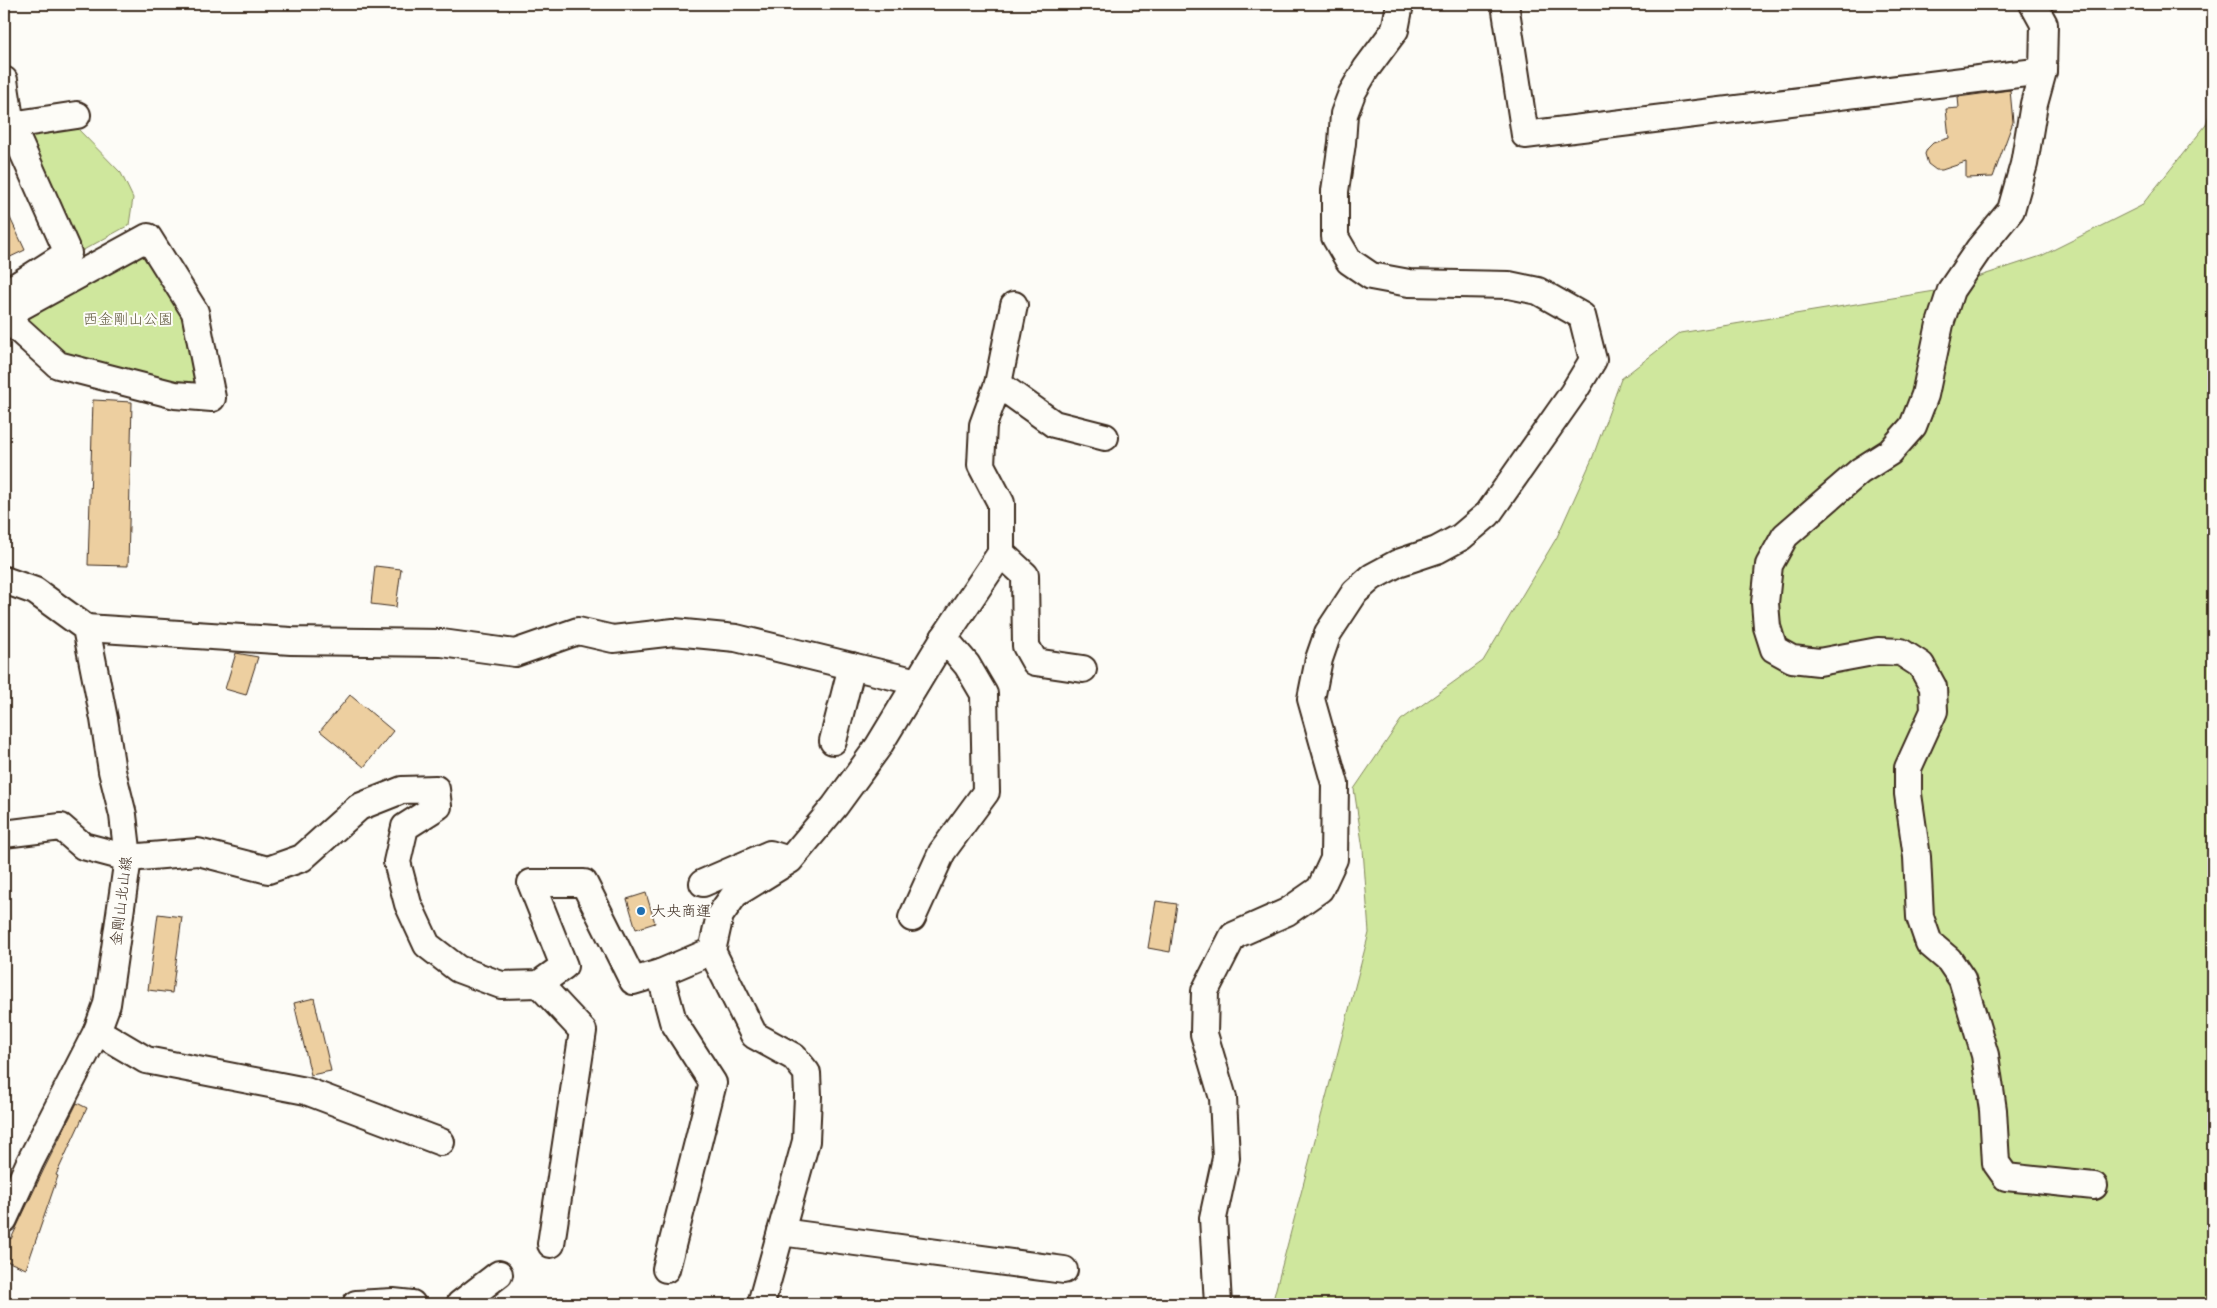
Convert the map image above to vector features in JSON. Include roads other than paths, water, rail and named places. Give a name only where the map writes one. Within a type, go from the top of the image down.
[{"type":"street","points":[[1218,1304],[1213,1218],[1226,1158],[1223,1098],[1204,1034],[1205,991],[1234,936],[1287,912],[1320,889],[1334,859],[1336,784],[1311,699],[1319,659],[1328,633],[1355,592],[1372,577],[1398,563],[1437,550],[1461,538],[1488,514],[1574,393],[1593,360],[1582,316],[1538,291],[1509,285],[1409,283],[1371,276],[1349,261],[1335,237],[1335,191],[1344,114],[1352,93],[1366,69],[1395,30],[1400,4]]},
{"type":"street","points":[[1505,4],[1525,136],[2043,71]]},
{"type":"street","points":[[2033,4],[2044,24],[2043,71],[2034,104],[2024,164],[2010,210],[1979,249],[1951,290],[1940,324],[1925,395],[1912,426],[1890,452],[1860,471],[1785,536],[1769,566],[1765,603],[1766,627],[1774,649],[1792,659],[1819,662],[1878,651],[1901,652],[1921,665],[1933,686],[1934,711],[1908,768],[1908,794],[1917,857],[1920,917],[1929,943],[1949,960],[1962,980],[1985,1055],[1993,1110],[1996,1163],[2006,1177],[2094,1186]]},
{"type":"street","points":[[4,80],[11,125],[68,253],[4,294]]},
{"type":"street","points":[[11,125],[77,115]]},
{"type":"street","points":[[4,306],[18,308],[148,237],[196,312],[212,398],[175,395],[58,365],[4,316]]},
{"type":"street","points":[[761,1304],[806,1141],[807,1073],[794,1057],[754,1035],[712,951],[720,915],[735,894],[790,860],[835,806],[878,747],[944,638],[1000,553],[1001,503],[982,465],[982,425],[998,384],[1014,305]]},
{"type":"street","points":[[998,384],[1054,424],[1105,437]]},
{"type":"street","points":[[1000,553],[1025,575],[1026,646],[1035,662],[1083,669]]},
{"type":"street","points":[[4,580],[35,591],[86,628],[291,641],[442,643],[515,652],[578,631],[613,639],[674,632],[736,638],[917,682]]},
{"type":"street","name":"金剛山北山線","points":[[4,1220],[30,1162],[98,1031],[107,1004],[128,858],[124,815],[112,771],[86,628]]},
{"type":"street","points":[[912,918],[942,852],[986,792],[984,694],[967,665],[944,638]]},
{"type":"street","points":[[833,741],[852,666]]},
{"type":"street","points":[[4,834],[61,826],[83,846],[128,858],[198,852],[268,870],[302,858],[359,807],[402,790],[436,789],[438,806],[405,827],[397,862],[408,904],[427,945],[458,969],[501,985],[539,984],[564,966],[531,883],[584,883],[633,981],[660,973],[712,951]]},
{"type":"street","points":[[703,883],[770,854],[790,860]]},
{"type":"street","points":[[660,973],[673,1021],[713,1083],[666,1268]]},
{"type":"street","points":[[539,984],[583,1031],[551,1244]]},
{"type":"street","points":[[98,1031],[146,1060],[306,1091],[441,1142]]},
{"type":"street","points":[[782,1232],[1064,1270]]},
{"type":"street","points":[[460,1304],[499,1274]]},
{"type":"street","points":[[356,1304],[393,1302],[412,1304]]},
{"type":"place","name":"大央商運","points":[[641,911]]},
{"type":"park label","name":"西金剛山公園","points":[[128,319]]}]
